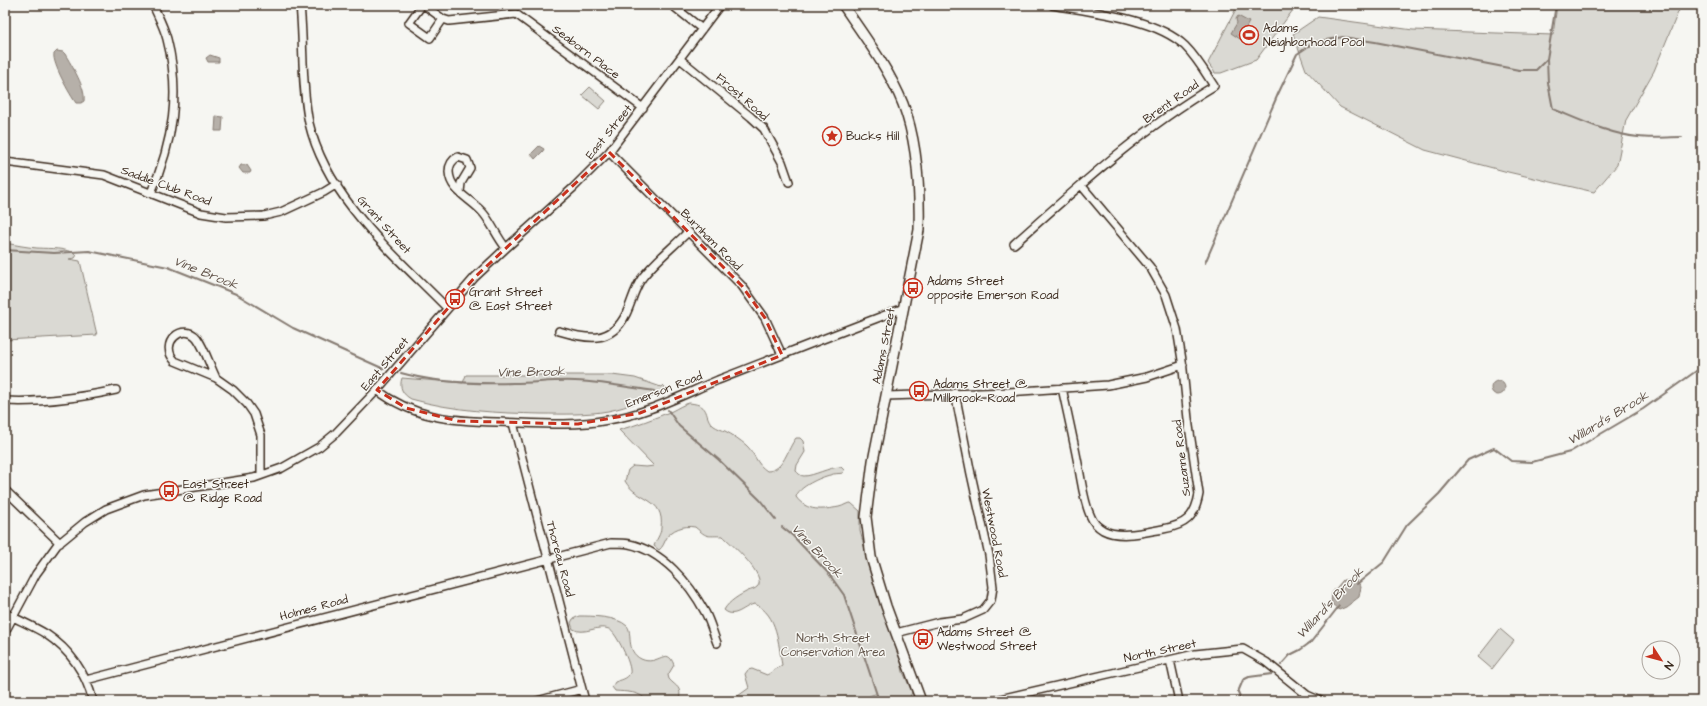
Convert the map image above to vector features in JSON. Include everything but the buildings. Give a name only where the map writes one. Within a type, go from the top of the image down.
[{"type":"main road","name":"Adams Street","points":[[843,5],[886,71],[902,103],[908,121],[913,146],[919,208],[919,230],[873,461],[866,517],[872,557],[886,606],[921,701]]},
{"type":"street","points":[[151,193],[163,167],[171,136],[174,106],[174,78],[167,38],[153,5]]},
{"type":"street","name":"Grant Street","points":[[300,5],[303,76],[309,123],[322,160],[348,202],[365,223],[447,308]]},
{"type":"street","points":[[423,5],[444,19],[430,38],[409,23],[423,5]]},
{"type":"street","points":[[672,5],[702,29]]},
{"type":"street","name":"East Street","points":[[5,632],[36,574],[60,542],[85,522],[106,509],[139,497],[180,489],[224,483],[261,475],[282,468],[319,447],[342,428],[377,390],[447,308],[506,248],[573,188],[609,152],[720,5]]},
{"type":"street","name":"Brent Road","points":[[1014,244],[1081,185],[1166,116],[1214,86],[1198,60],[1184,45],[1170,35],[1152,26],[1135,21],[1052,5]]},
{"type":"street","name":"Seaborn Place","points":[[444,19],[453,21],[516,14],[643,108]]},
{"type":"street","name":"Frost Road","points":[[680,59],[751,117],[764,130],[782,162],[789,182]]},
{"type":"street","name":"Burnham Road","points":[[609,152],[742,286],[765,318],[782,355]]},
{"type":"street","name":"Saddle Club Road","points":[[5,162],[104,175],[201,213],[226,217],[264,216],[281,212],[324,192],[337,184]]},
{"type":"street","name":"Suzanne Road","points":[[1062,388],[1090,516],[1097,525],[1103,530],[1114,534],[1130,534],[1167,528],[1186,522],[1194,512],[1199,494],[1177,329],[1166,295],[1150,267],[1081,185]]},
{"type":"street","points":[[460,192],[483,213],[506,248]]},
{"type":"street","points":[[559,331],[582,338],[598,337],[615,330],[625,315],[635,288],[642,277],[688,232]]},
{"type":"street","name":"Emerson Road","points":[[377,390],[396,403],[433,416],[458,421],[578,424],[608,420],[640,413],[782,355],[904,308]]},
{"type":"street","points":[[216,378],[197,339],[188,333],[178,334],[173,337],[169,347],[172,357],[176,361],[216,378],[241,397],[254,414],[261,435],[261,475]]},
{"type":"street","points":[[886,396],[1108,385],[1147,377],[1183,365]]},
{"type":"street","points":[[5,401],[46,401],[82,397],[116,390]]},
{"type":"street","name":"Westwood Road","points":[[896,633],[939,622],[963,619],[983,610],[991,600],[993,587],[989,555],[955,393]]},
{"type":"street","name":"Thoreau Road","points":[[513,423],[585,701]]},
{"type":"street","points":[[5,490],[60,542]]},
{"type":"street","name":"Holmes Road","points":[[86,680],[611,542],[630,544],[649,552],[669,564],[683,579],[705,613],[717,643]]},
{"type":"street","points":[[5,612],[41,631],[57,643],[83,672],[93,701]]},
{"type":"street","name":"North Street","points":[[991,701],[1170,660],[1210,652],[1243,649],[1266,662],[1307,695],[1321,701]]},
{"type":"street","points":[[1170,660],[1179,701]]},
{"type":"street","points":[[537,701],[582,689]]},
{"type":"highlighted area","points":[[609,152],[742,286],[765,318],[782,355],[640,413],[578,424],[458,421],[406,408],[377,390],[475,277]]},
{"type":"green space","name":"Adams Neighborhood Pool","points":[[1238,5],[1294,5],[1293,10],[1256,60],[1221,73],[1215,73],[1208,63]]},
{"type":"green space","points":[[1557,5],[1681,5],[1654,71],[1626,120],[1617,165],[1594,192],[1508,172],[1425,150],[1340,107],[1306,70],[1293,34],[1318,17],[1413,30],[1553,35]]},
{"type":"green space","points":[[590,87],[606,101],[599,109],[582,95]]},
{"type":"green space","points":[[5,243],[33,248],[58,249],[72,252],[77,255],[75,258],[69,259],[80,261],[97,335],[5,340]]},
{"type":"green space","points":[[466,375],[612,375],[635,378],[661,387],[663,385],[668,390],[631,405],[608,411],[583,414],[541,414],[459,409],[427,403],[411,399],[403,393],[401,387],[402,378],[463,383]]},
{"type":"green space","name":"North Street Conservation Area","points":[[689,403],[701,406],[706,412],[710,423],[731,434],[746,445],[752,451],[760,465],[767,471],[773,470],[781,463],[796,438],[800,438],[803,441],[805,452],[797,465],[796,471],[800,475],[808,476],[836,467],[841,467],[844,470],[843,473],[826,476],[810,483],[798,493],[796,497],[800,502],[810,508],[833,508],[851,503],[860,511],[860,531],[884,616],[898,646],[903,672],[912,692],[910,697],[911,701],[879,701],[877,694],[871,695],[864,701],[731,701],[749,688],[745,674],[748,670],[752,669],[767,675],[782,665],[776,630],[773,622],[763,609],[755,604],[736,613],[728,613],[724,610],[735,599],[757,587],[759,582],[758,576],[747,560],[723,536],[708,536],[695,527],[682,527],[674,530],[659,550],[654,546],[661,530],[661,518],[659,511],[655,505],[630,488],[625,481],[628,470],[633,466],[654,466],[619,430],[653,419]]},
{"type":"green space","points":[[579,616],[611,618],[623,623],[629,629],[631,647],[633,651],[636,656],[641,659],[647,661],[665,656],[671,659],[674,665],[668,675],[669,679],[680,692],[679,701],[647,701],[641,695],[615,691],[612,687],[615,682],[626,678],[630,673],[629,663],[623,649],[616,636],[609,629],[600,628],[578,631],[573,629],[571,623],[573,619]]},
{"type":"green space","points":[[1500,629],[1514,641],[1492,669],[1478,657]]},
{"type":"shaded area","points":[[1238,16],[1249,22],[1240,39],[1231,33],[1237,23],[1236,19]]},
{"type":"shaded area","points":[[57,51],[65,54],[78,77],[84,96],[84,101],[81,103],[76,103],[58,71],[54,58],[54,54]]},
{"type":"shaded area","points":[[210,55],[219,58],[219,62],[208,62],[206,58]]},
{"type":"shaded area","points":[[216,116],[223,117],[222,131],[215,131]]},
{"type":"shaded area","points":[[539,146],[544,149],[535,159],[531,154]]},
{"type":"shaded area","points":[[241,165],[247,165],[251,171],[250,173],[243,173],[239,168]]},
{"type":"shaded area","points":[[1495,381],[1501,381],[1505,385],[1505,391],[1501,395],[1495,395],[1491,391],[1491,385]]},
{"type":"shaded area","points":[[1356,579],[1361,587],[1359,597],[1346,607],[1339,610],[1331,603],[1332,593],[1343,580]]},
{"type":"waterway","points":[[1205,263],[1278,94],[1297,54],[1315,42],[1343,37],[1519,70],[1536,70],[1547,59],[1556,5]]},
{"type":"waterway","points":[[1547,59],[1548,83],[1553,109],[1616,133],[1649,138],[1682,137]]},
{"type":"waterway","name":"Vine Brook","points":[[5,250],[54,253],[89,251],[168,267],[236,294],[293,328],[384,369]]},
{"type":"waterway","name":"Willard's Brook","points":[[1357,584],[1384,562],[1407,525],[1439,494],[1468,460],[1494,448],[1511,461],[1532,462],[1570,452],[1643,409],[1699,369]]},
{"type":"waterway","name":"Vine Brook","points":[[401,373],[428,379],[471,383],[567,381],[595,382],[654,391],[658,397]]},
{"type":"waterway","name":"Vine Brook","points":[[668,410],[679,426],[719,460],[760,500],[776,520]]},
{"type":"waterway","name":"Vine Brook","points":[[782,527],[793,536],[829,574],[844,595],[879,701]]},
{"type":"waterway","name":"Willard's Brook","points":[[1281,665],[1290,655],[1311,642],[1339,606]]},
{"type":"waterway","name":"Willard's Brook","points":[[1242,701],[1238,692],[1243,680],[1249,677],[1272,674]]},
{"type":"place","name":"Adams Neighborhood Pool","points":[[1249,35]]},
{"type":"place","name":"Bucks Hill","points":[[832,136]]},
{"type":"place","name":"Adams Street opposite Emerson Road","points":[[913,288]]},
{"type":"place","name":"Grant Street @ East Street","points":[[455,299]]},
{"type":"place","name":"Adams Street @ Millbrook Road","points":[[919,391]]},
{"type":"place","name":"East Street @ Ridge Road","points":[[169,491]]},
{"type":"place","name":"Adams Street @ Westwood Street","points":[[923,639]]}]
